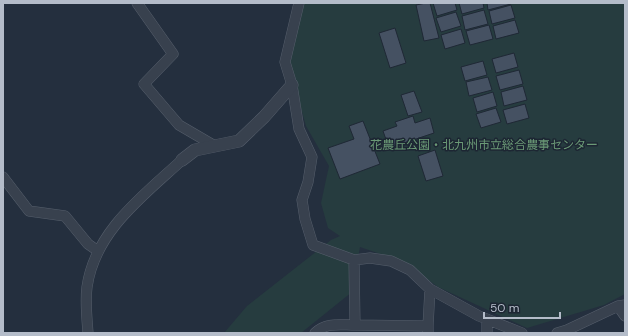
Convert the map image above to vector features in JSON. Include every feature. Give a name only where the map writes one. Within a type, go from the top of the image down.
[{"type":"street","points":[[136,3],[173,54],[144,84],[179,125],[214,146]]},
{"type":"street","points":[[299,3],[285,62],[292,85],[299,129],[312,157],[308,182],[302,200],[312,245],[354,260],[370,258],[392,261],[410,270],[430,289],[487,319],[522,333]]},
{"type":"street","points":[[88,333],[86,288],[91,267],[101,243],[126,212],[182,160],[196,150],[239,141],[292,85]]},
{"type":"street","points":[[3,178],[30,211],[65,216],[88,244],[98,251]]},
{"type":"street","points":[[354,260],[355,325]]},
{"type":"street","points":[[315,333],[320,328],[329,325],[428,329],[430,289]]},
{"type":"street","points":[[557,333],[622,306],[625,316]]},
{"type":"street","points":[[487,319],[487,333]]},
{"type":"green space","name":"花農丘公園・北九州市立総合農事センター","points":[[300,3],[625,3],[625,294],[604,305],[527,328],[438,287],[404,262],[360,247],[352,292],[301,333],[224,333],[247,306],[331,240],[340,236],[328,228],[321,203],[329,166],[306,126],[288,62]]},
{"type":"building","points":[[430,3],[439,38],[424,41],[416,5]]},
{"type":"building","points":[[433,3],[455,3],[457,10],[437,16]]},
{"type":"building","points":[[459,3],[483,3],[484,8],[462,14]]},
{"type":"building","points":[[487,3],[510,3],[511,4],[488,10]]},
{"type":"building","points":[[511,5],[515,18],[492,24],[489,11]]},
{"type":"building","points":[[484,10],[488,24],[465,30],[462,16]]},
{"type":"building","points":[[456,12],[461,26],[441,32],[436,18]]},
{"type":"building","points":[[515,20],[519,33],[496,39],[493,26]]},
{"type":"building","points":[[489,25],[493,39],[470,45],[466,31]]},
{"type":"building","points":[[395,28],[406,63],[390,68],[379,33]]},
{"type":"building","points":[[461,29],[465,43],[445,49],[441,35]]},
{"type":"building","points":[[514,53],[518,67],[496,73],[492,59]]},
{"type":"building","points":[[483,61],[487,75],[465,81],[461,67]]},
{"type":"building","points":[[519,70],[523,84],[500,90],[496,76]]},
{"type":"building","points":[[488,77],[492,90],[469,96],[466,82]]},
{"type":"building","points":[[523,86],[527,100],[504,106],[501,92]]},
{"type":"building","points":[[414,91],[422,112],[408,116],[401,95]]},
{"type":"building","points":[[493,92],[497,106],[477,112],[473,98]]},
{"type":"building","points":[[525,104],[529,118],[507,124],[503,110]]},
{"type":"building","points":[[496,108],[501,122],[481,128],[476,114]]},
{"type":"building","points":[[413,116],[415,123],[430,118],[434,133],[389,148],[383,131],[397,126],[395,122]]},
{"type":"building","points":[[363,121],[380,164],[340,179],[328,148],[354,139],[349,126]]},
{"type":"building","points":[[435,150],[443,176],[426,181],[418,156]]}]
